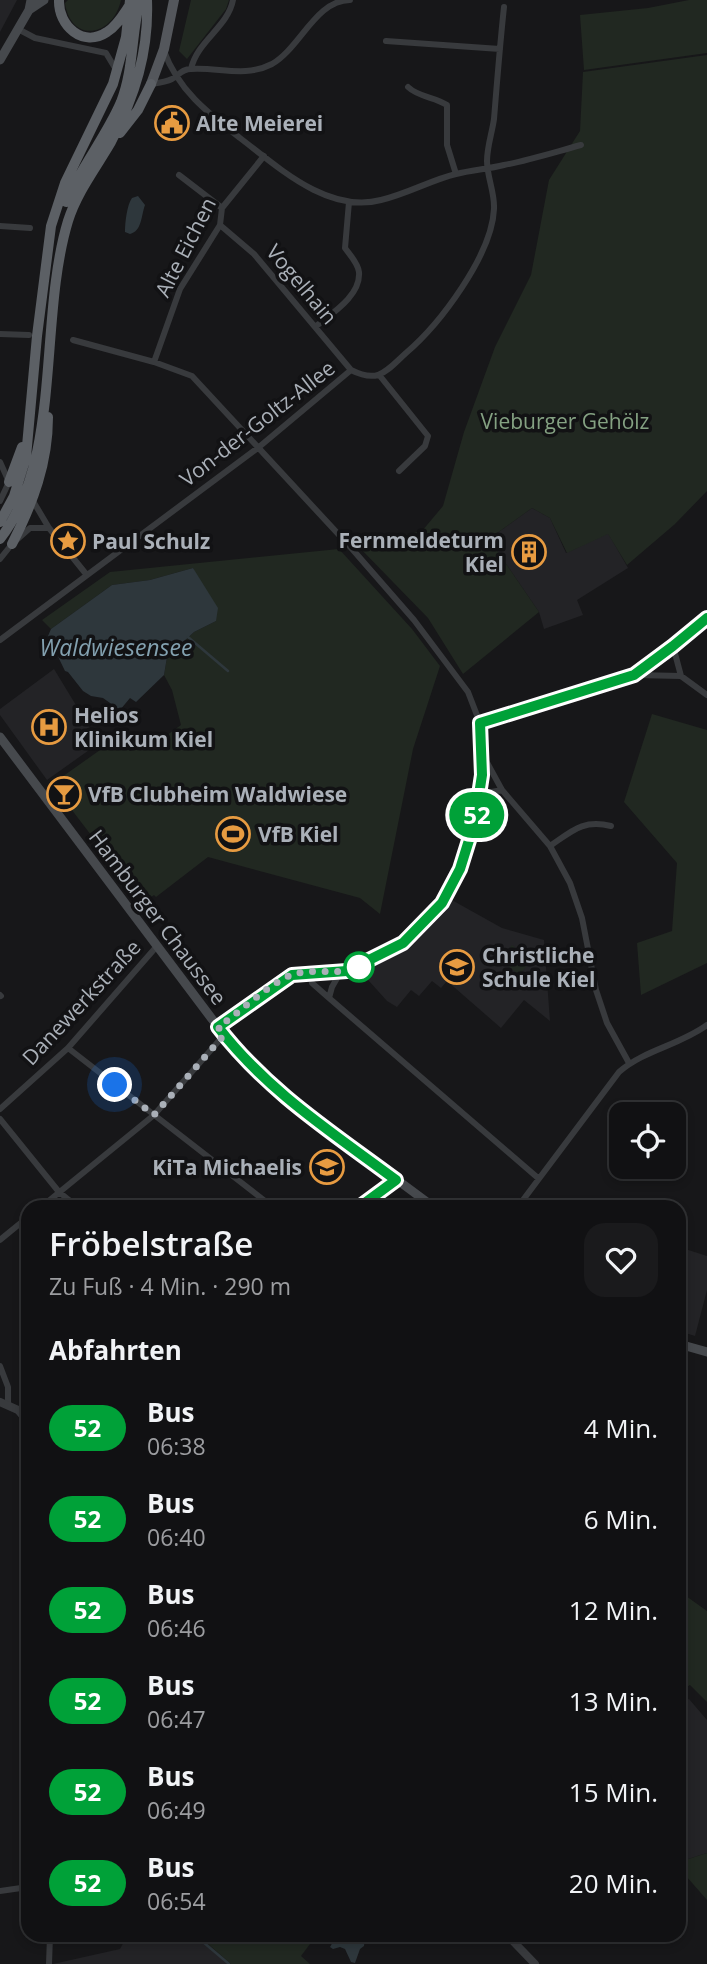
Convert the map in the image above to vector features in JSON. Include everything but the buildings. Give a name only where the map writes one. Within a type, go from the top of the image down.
[{"type":"highway","points":[[59,0],[60,14],[65,24],[77,34],[87,37],[102,35],[111,29],[133,1]]},
{"type":"highway","points":[[0,540],[23,503],[32,478],[54,291],[69,219],[80,193],[111,142],[133,96],[141,72],[147,33],[147,0]]},
{"type":"highway","points":[[0,522],[22,475],[51,226],[65,183],[117,73],[133,1]]},
{"type":"highway","points":[[47,250],[71,188],[112,121],[124,94],[132,61],[133,1]]},
{"type":"highway","points":[[111,142],[138,110],[151,84]]},
{"type":"highway","points":[[12,544],[33,501],[43,464],[48,428],[46,375]]},
{"type":"highway","points":[[9,482],[30,414]]},
{"type":"main road","points":[[0,60],[29,10],[31,0]]},
{"type":"main road","points":[[29,10],[44,0]]},
{"type":"main road","points":[[151,84],[164,49],[171,4]]},
{"type":"main road","name":"Hamburger Chaussee","points":[[2,743],[221,1031],[276,1090],[424,1200]]},
{"type":"main road","points":[[686,1346],[707,1352]]},
{"type":"street","points":[[191,69],[195,56],[229,13],[233,0]]},
{"type":"street","points":[[151,84],[167,81],[183,70],[240,72],[271,64],[294,45],[325,8],[335,2],[350,0]]},
{"type":"street","points":[[399,471],[425,446],[428,436],[380,376],[432,327],[468,277],[492,223],[494,200],[488,168],[504,7]]},
{"type":"street","points":[[18,29],[35,38],[106,53],[117,73]]},
{"type":"street","points":[[386,41],[500,49]]},
{"type":"street","points":[[164,49],[185,90],[209,114],[264,156],[322,194],[349,202],[381,200],[456,174],[581,145]]},
{"type":"street","points":[[408,87],[412,92],[439,99],[447,105],[447,145],[456,174]]},
{"type":"street","name":"Alte Eichen","points":[[154,362],[180,289],[220,225],[222,208],[264,156]]},
{"type":"street","points":[[179,175],[222,208]]},
{"type":"street","points":[[315,327],[354,291],[359,273],[345,248],[349,202]]},
{"type":"street","name":"Vogelhain","points":[[220,225],[254,254],[351,370]]},
{"type":"street","points":[[0,226],[30,228]]},
{"type":"street","points":[[0,334],[29,335]]},
{"type":"street","points":[[50,1200],[154,1115],[221,1031],[292,975],[340,973],[356,968],[403,943],[442,903],[460,869],[471,836],[481,794],[483,755],[480,723],[468,692],[414,620],[192,376],[154,362],[73,340]]},
{"type":"street","name":"Von-der-Goltz-Allee","points":[[0,640],[258,447],[351,370],[371,377],[380,376]]},
{"type":"street","points":[[0,463],[9,482],[0,501]]},
{"type":"street","points":[[33,501],[50,528],[86,574]]},
{"type":"street","points":[[0,559],[30,528],[50,528]]},
{"type":"street","points":[[634,675],[707,618]]},
{"type":"street","points":[[673,646],[681,676]]},
{"type":"street","points":[[480,723],[634,675],[681,676],[707,695]]},
{"type":"street","points":[[483,755],[502,790],[550,846],[570,883],[582,918],[596,989],[607,1023],[629,1063]]},
{"type":"street","points":[[481,794],[502,790]]},
{"type":"street","points":[[550,846],[583,824],[599,823],[611,826]]},
{"type":"street","name":"Danewerkstraße","points":[[0,1109],[68,1048],[157,946]]},
{"type":"street","points":[[329,998],[340,973]]},
{"type":"street","points":[[312,983],[538,1178]]},
{"type":"street","points":[[523,1200],[619,1072],[629,1063],[692,1036],[707,1025]]},
{"type":"street","points":[[68,1048],[264,1200]]},
{"type":"street","points":[[0,1119],[59,1192],[69,1200]]},
{"type":"street","points":[[369,1200],[396,1180]]},
{"type":"street","points":[[0,1240],[21,1223]]},
{"type":"street","points":[[0,1366],[8,1387],[4,1403],[21,1414]]},
{"type":"street","points":[[0,1891],[21,1887]]},
{"type":"street","points":[[49,1964],[50,1942]]},
{"type":"street","points":[[514,1942],[535,1964]]},
{"type":"shaded area","points":[[0,0],[17,0],[0,32]]},
{"type":"shaded area","points":[[532,508],[550,518],[566,553],[608,533],[628,568],[577,600],[583,615],[544,629],[539,612],[489,539]]},
{"type":"shaded area","name":"Helios Klinikum Kiel","points":[[54,669],[99,743],[47,780],[0,715],[0,709]]},
{"type":"shaded area","name":"Christliche Schule Kiel","points":[[450,899],[502,928],[544,940],[550,1021],[524,1000],[501,1028],[447,981],[441,988],[432,981],[419,996],[411,990],[397,1007],[387,1001],[360,971],[407,947],[441,913]]},
{"type":"shaded area","points":[[686,1249],[707,1256],[707,1290],[695,1336],[686,1333]]},
{"type":"shaded area","points":[[689,1699],[707,1720],[707,1853],[686,1860],[686,1700]]},
{"type":"shaded area","points":[[124,1942],[206,1942],[231,1964],[53,1964],[120,1949]]},
{"type":"green space","points":[[68,0],[121,0],[110,22],[92,31],[75,25],[65,3]]},
{"type":"green space","points":[[191,0],[229,0],[226,9],[187,59],[179,51]]},
{"type":"green space","points":[[689,0],[707,0],[707,53],[584,70],[580,15],[648,8]]},
{"type":"green space","name":"Vieburger Gehölz","points":[[707,55],[707,491],[675,524],[627,565],[608,534],[567,553],[550,518],[532,508],[489,539],[539,612],[463,674],[428,618],[357,545],[422,531],[443,506],[464,432],[495,347],[531,275],[549,180],[580,131],[583,72]]},
{"type":"green space","points":[[339,549],[412,629],[440,666],[413,749],[380,914],[360,898],[208,857],[156,897],[154,895],[143,903],[52,784],[117,738],[130,751],[146,745],[149,748],[181,725],[172,690],[164,675],[167,657],[194,632],[216,621],[193,568],[150,580],[112,585],[51,629],[42,620],[110,572]]},
{"type":"green space","points":[[652,714],[707,730],[707,963],[641,995],[637,943],[672,931],[677,863],[624,802]]},
{"type":"green space","points":[[512,945],[531,961],[519,975],[500,959]]},
{"type":"green space","points":[[686,1596],[707,1611],[707,1702],[690,1685],[686,1687]]},
{"type":"green space","points":[[707,1853],[707,1900],[686,1876],[686,1860]]},
{"type":"green space","points":[[206,1942],[312,1942],[301,1956],[310,1964],[231,1964]]},
{"type":"water","points":[[138,196],[145,205],[137,230],[130,234],[125,232],[128,209],[132,198]]},
{"type":"water","name":"Waldwiesensee","points":[[193,568],[218,608],[216,621],[194,632],[167,657],[164,675],[136,702],[130,698],[120,710],[103,698],[83,691],[65,671],[48,636],[51,629],[112,585],[150,580]]},
{"type":"water","points":[[333,1942],[364,1942],[355,1963],[351,1962],[345,1949],[330,1947]]},
{"type":"waterway","points":[[188,637],[228,671]]},
{"type":"waterway","points":[[203,1942],[229,1964]]},
{"type":"bus line","name":"52","points":[[369,1200],[396,1180],[276,1090],[218,1027],[292,975],[347,971],[403,943],[442,903],[460,869],[481,794],[483,755],[480,723],[516,714],[634,675],[707,618]]},
{"type":"place","name":"Alte Meierei","points":[[172,123]]},
{"type":"place","name":"Paul Schulz","points":[[68,541]]},
{"type":"place","name":"Fernmeldeturm Kiel","points":[[529,552]]},
{"type":"place","name":"Helios Klinikum Kiel","points":[[49,727]]},
{"type":"place","name":"VfB Clubheim Waldwiese","points":[[64,794]]},
{"type":"place","name":"VfB Kiel","points":[[233,834]]},
{"type":"place","name":"Christliche Schule Kiel","points":[[457,967]]},
{"type":"place","name":"KiTa Michaelis","points":[[327,1167]]},
{"type":"route","points":[[115,1085],[154,1115],[224,1035],[218,1027],[275,985],[292,975],[340,973],[359,967]]}]
